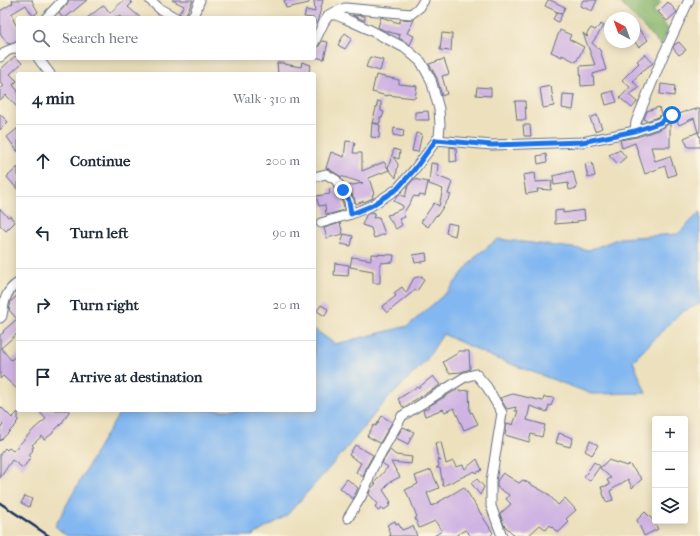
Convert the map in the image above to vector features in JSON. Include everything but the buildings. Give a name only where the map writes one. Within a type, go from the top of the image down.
[{"type":"street","points":[[48,16],[62,0]]},
{"type":"street","points":[[150,0],[160,10],[172,16]]},
{"type":"street","points":[[192,16],[200,0]]},
{"type":"street","points":[[316,39],[329,15],[345,8],[411,14],[420,7],[424,0]]},
{"type":"street","points":[[635,131],[636,122],[662,58],[689,0]]},
{"type":"street","points":[[321,223],[371,206],[397,189],[414,170],[439,137],[440,125],[439,109],[431,80],[421,62],[405,48],[390,40],[346,19],[336,15],[329,15]]},
{"type":"street","points":[[0,57],[7,51],[16,48]]},
{"type":"street","points":[[40,60],[48,72]]},
{"type":"street","points":[[436,140],[492,145],[582,142],[635,131],[659,123],[672,115]]},
{"type":"street","points":[[318,176],[326,174],[336,180],[349,201],[351,214]]},
{"type":"street","points":[[0,318],[2,316],[4,299],[16,284]]},
{"type":"street","points":[[348,518],[361,497],[372,469],[402,416],[464,377],[476,374],[487,387],[502,413],[491,481],[491,506],[502,536]]},
{"type":"green space","points":[[618,0],[658,0],[661,3],[653,11],[668,29],[661,46],[640,24],[640,12],[629,12]]},
{"type":"water","points":[[700,212],[700,304],[681,312],[633,361],[646,393],[592,394],[492,357],[443,334],[425,362],[383,404],[340,456],[286,516],[252,536],[67,536],[55,526],[99,446],[120,412],[316,412],[316,330],[335,344],[408,326],[448,291],[477,255],[498,239],[589,250],[620,238],[678,234]]},
{"type":"railway","points":[[0,503],[49,536]]},
{"type":"route","points":[[343,190],[349,201],[351,214],[371,206],[397,189],[414,170],[436,140],[492,145],[582,142],[635,131],[659,123],[672,115]]}]
